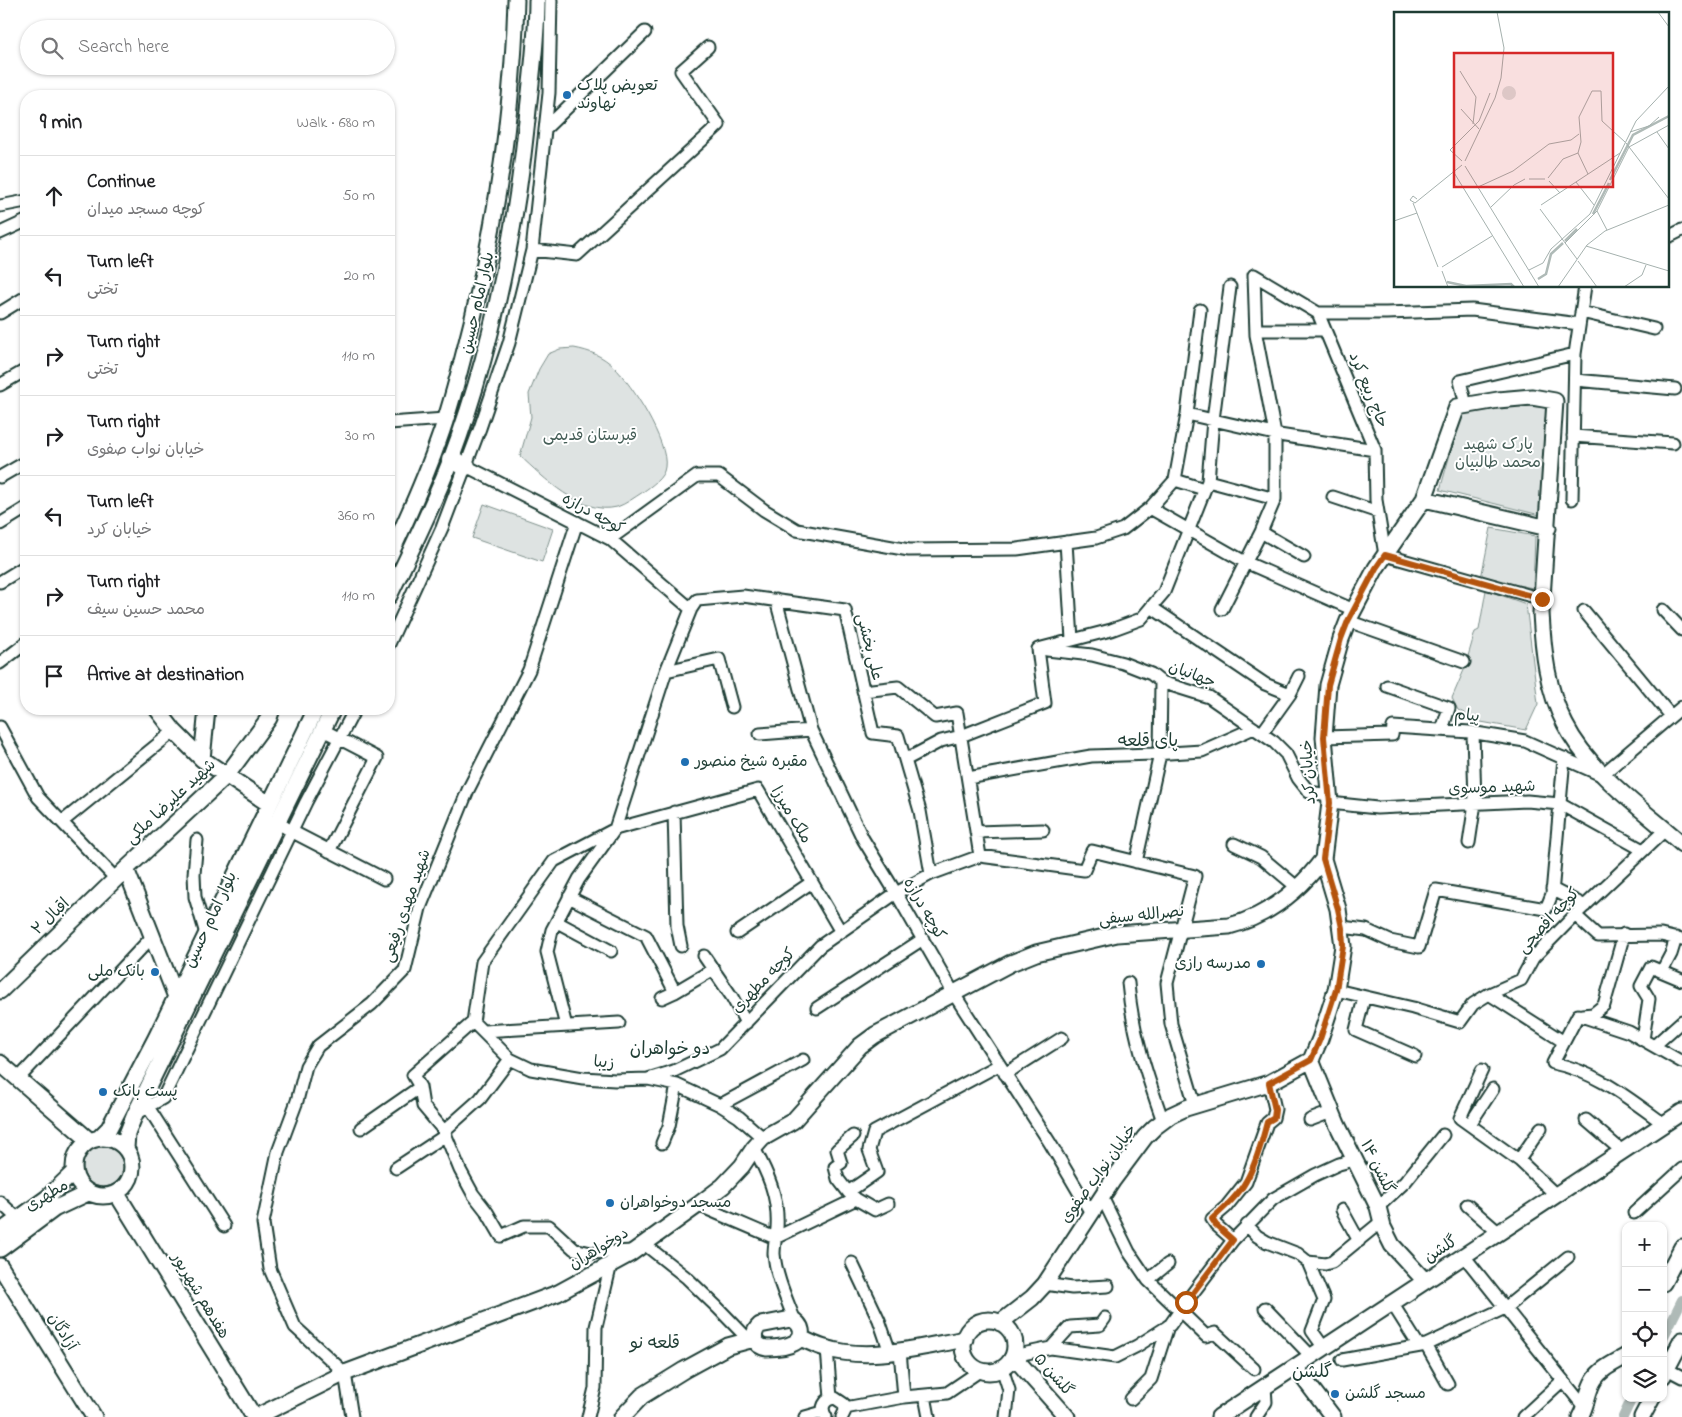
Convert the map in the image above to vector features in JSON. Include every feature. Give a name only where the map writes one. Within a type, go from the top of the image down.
[{"type":"street","name":"بلوار امام حسین","points":[[395,544],[425,478],[445,419],[484,273],[502,166],[510,99],[516,0]]},
{"type":"street","name":"بلوار امام حسین","points":[[395,583],[458,463],[504,271],[522,168],[537,0]]},
{"type":"street","points":[[395,631],[442,528],[458,463],[509,343],[532,250],[549,93],[552,0]]},
{"type":"street","points":[[545,129],[645,32]]},
{"type":"street","points":[[532,250],[577,255],[719,125],[681,71],[708,47]]},
{"type":"street","points":[[0,206],[20,202]]},
{"type":"street","points":[[0,233],[20,224]]},
{"type":"street","points":[[1670,236],[1682,230]]},
{"type":"street","points":[[1222,609],[1261,532],[1275,499],[1274,434],[1256,330],[1254,275],[1318,313],[1472,310],[1579,324]]},
{"type":"street","points":[[931,874],[920,811],[905,760],[941,741],[961,736],[1045,703],[1038,649],[1111,630],[1141,619],[1164,592],[1206,485],[1230,287]]},
{"type":"street","points":[[1572,499],[1575,354],[1585,288]]},
{"type":"street","points":[[0,313],[20,301]]},
{"type":"street","points":[[610,539],[697,476],[719,476],[764,510],[797,530],[909,550],[1017,549],[1096,538],[1123,529],[1150,508],[1175,480],[1187,414],[1200,310]]},
{"type":"street","points":[[1581,312],[1654,329]]},
{"type":"street","name":"حاج ربیع کرد","points":[[1318,313],[1375,450],[1378,512],[1385,555]]},
{"type":"street","points":[[1256,330],[1325,330]]},
{"type":"street","points":[[1575,354],[1460,381],[1466,405],[1532,397],[1555,401],[1542,599],[1542,646],[1554,698],[1565,725],[1582,750],[1604,775],[1682,844]]},
{"type":"street","points":[[0,385],[20,373]]},
{"type":"street","points":[[1575,380],[1675,389]]},
{"type":"street","name":"خیابان کرد","points":[[1311,1060],[1336,990],[1343,946],[1338,909],[1323,859],[1330,799],[1324,737],[1328,685],[1341,639],[1351,615],[1376,568],[1424,499],[1457,407],[1466,405]]},
{"type":"street","points":[[1187,414],[1274,434],[1375,450]]},
{"type":"street","points":[[395,423],[445,419]]},
{"type":"street","points":[[1574,436],[1673,443]]},
{"type":"street","name":"کوچه درازه","points":[[458,463],[610,539],[691,610]]},
{"type":"street","points":[[0,477],[20,465]]},
{"type":"street","points":[[1175,480],[1275,499]]},
{"type":"street","points":[[1333,497],[1378,512]]},
{"type":"street","points":[[1424,499],[1548,528]]},
{"type":"street","points":[[1150,508],[1245,562],[1351,615],[1464,662]]},
{"type":"street","points":[[0,524],[20,512]]},
{"type":"street","name":"شهید مهدی رفیعی","points":[[345,1373],[295,1327],[270,1269],[263,1222],[278,1152],[297,1101],[306,1066],[318,1046],[372,1004],[405,970],[420,908],[468,790],[529,670],[578,522]]},
{"type":"street","points":[[1261,532],[1304,557]]},
{"type":"street","points":[[1066,542],[1072,640]]},
{"type":"street","points":[[1385,555],[1542,599]]},
{"type":"street","points":[[0,582],[20,570]]},
{"type":"street","name":"علی بخشی","points":[[691,610],[697,600],[743,596],[845,610],[873,733],[898,736],[905,760]]},
{"type":"street","name":"کوچه درازه","points":[[776,600],[811,730],[863,839],[896,892],[954,994],[1050,1143],[1091,1212]]},
{"type":"street","points":[[1151,607],[1265,684],[1290,694]]},
{"type":"street","points":[[566,1026],[547,952],[552,930],[579,879],[616,829],[666,671],[691,610]]},
{"type":"street","points":[[1663,610],[1682,630]]},
{"type":"street","points":[[1584,611],[1671,716]]},
{"type":"street","points":[[0,663],[20,648]]},
{"type":"street","name":"جهانیان","points":[[1038,649],[1092,654],[1151,674],[1161,682],[1209,697],[1274,742],[1286,754],[1298,778],[1309,792],[1330,799]]},
{"type":"street","points":[[666,671],[719,659],[732,707]]},
{"type":"street","points":[[968,778],[1091,756],[1202,751],[1258,731],[1290,694],[1299,676]]},
{"type":"street","points":[[1136,862],[1160,754],[1161,682]]},
{"type":"street","points":[[1387,686],[1449,708],[1442,730]]},
{"type":"street","points":[[863,691],[898,687],[936,717],[957,713],[980,856],[1084,870],[1092,851],[1195,876],[1167,983],[1171,1024],[1195,1105]]},
{"type":"street","points":[[1604,775],[1682,706]]},
{"type":"street","points":[[162,715],[174,731],[202,759],[269,804]]},
{"type":"street","points":[[202,759],[206,715]]},
{"type":"street","name":"شهید علیرضا ملکی","points":[[121,874],[227,775],[270,715]]},
{"type":"street","name":"بلوار امام حسین","points":[[95,1140],[109,1128],[176,997],[313,715]]},
{"type":"street","name":"بلوار امام حسین","points":[[126,1148],[126,1134],[142,1110],[171,1044],[331,715]]},
{"type":"street","points":[[224,1226],[142,1110],[162,1098],[291,831],[352,715]]},
{"type":"street","points":[[0,727],[38,797],[62,822],[121,874],[176,997]]},
{"type":"street","name":"پیام","points":[[1324,737],[1392,735],[1393,727],[1473,732],[1525,741],[1604,775]]},
{"type":"street","points":[[323,730],[377,758],[329,851]]},
{"type":"street","points":[[760,734],[811,730]]},
{"type":"street","points":[[62,822],[174,731]]},
{"type":"street","points":[[1469,843],[1475,803],[1473,732]]},
{"type":"street","points":[[1342,928],[1366,930],[1390,941],[1418,947],[1436,890],[1546,909],[1552,890],[1564,758]]},
{"type":"street","name":"ملک میرزا","points":[[473,1022],[482,962],[554,861],[616,829],[758,790],[841,932]]},
{"type":"street","name":"شهید موسوی","points":[[1330,799],[1377,808],[1527,801],[1560,804],[1643,850]]},
{"type":"street","points":[[674,812],[677,926],[681,946]]},
{"type":"street","points":[[278,822],[291,831],[384,879]]},
{"type":"street","name":"کوچه افصحی","points":[[1336,990],[1413,1008],[1460,1022],[1473,1004],[1489,994],[1521,980],[1533,958],[1575,915],[1666,829]]},
{"type":"street","points":[[976,832],[1044,830]]},
{"type":"street","points":[[197,840],[194,874],[195,897],[206,934]]},
{"type":"street","points":[[1234,844],[1261,857],[1298,888]]},
{"type":"street","name":"کوچه مطهری","points":[[648,1078],[674,1071],[720,1049],[820,946],[896,892],[931,874],[980,856]]},
{"type":"street","name":"نصرالله سیفی","points":[[954,994],[1011,963],[1036,953],[1118,934],[1228,926],[1244,922],[1264,913],[1298,888],[1323,859]]},
{"type":"street","name":"اقبال ۲","points":[[0,991],[121,874]]},
{"type":"street","points":[[737,933],[812,882]]},
{"type":"street","points":[[1552,890],[1585,906]]},
{"type":"street","points":[[569,897],[646,936],[675,992]]},
{"type":"street","points":[[1575,915],[1598,936],[1624,934],[1661,935],[1679,939],[1662,971]]},
{"type":"street","points":[[557,922],[611,951]]},
{"type":"street","points":[[1578,1015],[1593,1014],[1604,1005],[1624,934]]},
{"type":"street","points":[[18,1079],[151,938]]},
{"type":"street","points":[[817,1008],[922,939]]},
{"type":"street","points":[[704,956],[714,969],[746,1024]]},
{"type":"street","points":[[1643,1040],[1648,999],[1641,986],[1651,967],[1682,980]]},
{"type":"street","points":[[662,998],[714,969]]},
{"type":"street","points":[[1128,983],[1130,1011],[1144,1069],[1163,1121]]},
{"type":"street","name":"دوخواهران","points":[[255,1417],[345,1373],[558,1293],[611,1264],[723,1186],[742,1166],[758,1143],[793,1121],[860,1046],[875,1035],[954,994]]},
{"type":"street","points":[[1489,994],[1564,1042]]},
{"type":"street","points":[[1364,998],[1356,1030],[1415,1056]]},
{"type":"street","points":[[1578,1015],[1629,1032],[1682,1062]]},
{"type":"street","points":[[1578,1015],[1553,1063],[1574,1067],[1604,1081],[1664,1124]]},
{"type":"street","points":[[1654,1046],[1682,1020]]},
{"type":"street","points":[[473,1022],[413,1074],[420,1087],[423,1106],[445,1133],[460,1170],[473,1194],[487,1212],[501,1236],[524,1226],[549,1226],[574,1249],[591,1253],[638,1247],[687,1278],[751,1340],[759,1346],[772,1348],[793,1344],[800,1338],[800,1326],[795,1321],[774,1256],[777,1229],[776,1199],[758,1143]]},
{"type":"street","name":"زیبا","points":[[473,1022],[510,1059],[531,1068],[583,1078],[615,1080],[648,1078],[677,1085],[739,1116],[758,1143]]},
{"type":"street","points":[[484,1031],[619,1023]]},
{"type":"street","points":[[775,1238],[852,1195],[877,1172],[869,1150],[874,1132],[1002,1070],[1062,1038]]},
{"type":"street","points":[[396,1168],[445,1133],[480,1099],[510,1059]]},
{"type":"street","points":[[720,1105],[803,1060]]},
{"type":"street","name":"خیابان نواب صفوی","points":[[1000,1323],[1032,1298],[1046,1284],[1091,1212],[1145,1137],[1163,1121],[1171,1115],[1195,1105],[1269,1083],[1311,1060]]},
{"type":"street","name":"گلشن ۱۴","points":[[1311,1060],[1331,1112],[1380,1214],[1392,1245],[1425,1282]]},
{"type":"street","points":[[0,1063],[95,1140]]},
{"type":"street","points":[[1482,1070],[1460,1118],[1519,1160],[1556,1195]]},
{"type":"street","points":[[1233,1240],[1212,1219],[1226,1207],[1246,1182],[1267,1122],[1274,1118],[1275,1110],[1269,1083]]},
{"type":"street","points":[[662,1143],[669,1126],[677,1085]]},
{"type":"street","points":[[361,1128],[420,1087]]},
{"type":"street","points":[[1470,1124],[1493,1089]]},
{"type":"street","points":[[1310,1120],[1331,1112]]},
{"type":"street","name":"گلشن","points":[[1219,1417],[1682,1112]]},
{"type":"street","points":[[1586,1120],[1622,1151]]},
{"type":"street","points":[[1519,1160],[1542,1128]]},
{"type":"street","points":[[1308,1262],[1325,1264],[1332,1262],[1359,1241],[1443,1135]]},
{"type":"street","points":[[853,1136],[837,1150],[841,1163],[835,1167],[838,1179],[852,1195],[875,1210],[888,1204]]},
{"type":"street","points":[[108,1139],[126,1148],[132,1163],[132,1172],[130,1181],[117,1194],[99,1196],[88,1192],[77,1180],[74,1172],[74,1162],[83,1146],[95,1140],[108,1139]]},
{"type":"street","points":[[1131,1399],[1151,1379],[1168,1326],[1233,1240],[1273,1200],[1315,1174],[1354,1160]]},
{"type":"street","points":[[1634,1213],[1682,1169]]},
{"type":"street","name":"مطهری","points":[[0,1232],[47,1198],[74,1172]]},
{"type":"street","name":"مطهری","points":[[0,1249],[54,1209],[88,1192]]},
{"type":"street","name":"هفدهم شهریور","points":[[117,1194],[255,1417]]},
{"type":"street","points":[[1102,1197],[1129,1252],[1148,1280],[1206,1336],[1215,1333],[1254,1369]]},
{"type":"street","points":[[0,1202],[18,1219]]},
{"type":"street","points":[[698,1205],[775,1238]]},
{"type":"street","points":[[1467,1205],[1498,1233]]},
{"type":"street","points":[[1342,1210],[1359,1241]]},
{"type":"street","points":[[1247,1225],[1257,1236],[1298,1254],[1308,1262],[1324,1300],[1312,1331],[1317,1352]]},
{"type":"street","points":[[1667,1276],[1682,1247]]},
{"type":"street","points":[[1464,1256],[1563,1380],[1583,1412]]},
{"type":"street","points":[[1342,1360],[1422,1345],[1505,1308],[1568,1258]]},
{"type":"street","points":[[852,1263],[895,1351],[904,1397]]},
{"type":"street","points":[[588,1417],[595,1388],[596,1327],[611,1264]]},
{"type":"street","points":[[1148,1280],[1168,1264]]},
{"type":"street","name":"آزادگان","points":[[0,1266],[94,1417]]},
{"type":"street","points":[[1046,1284],[1072,1288],[1108,1286]]},
{"type":"street","points":[[1392,1303],[1448,1384]]},
{"type":"street","points":[[1265,1308],[1317,1352]]},
{"type":"street","points":[[1052,1348],[1070,1328],[1100,1325],[1105,1318]]},
{"type":"street","points":[[751,1340],[760,1325],[787,1320],[795,1321]]},
{"type":"street","points":[[989,1321],[1000,1323],[1009,1330],[1014,1339],[1013,1356],[1007,1365],[992,1372],[972,1366],[966,1358],[964,1349],[964,1339],[970,1329],[979,1323],[989,1321]]},
{"type":"street","points":[[1013,1356],[1052,1348],[1115,1357],[1137,1346],[1168,1326]]},
{"type":"street","points":[[800,1338],[827,1349],[861,1353],[895,1351],[964,1339]]},
{"type":"street","points":[[622,1417],[642,1396],[676,1375],[728,1346],[751,1340]]},
{"type":"street","points":[[1667,1366],[1682,1340]]},
{"type":"street","points":[[827,1349],[831,1398]]},
{"type":"street","name":"گلشن ۵","points":[[1013,1356],[1066,1417]]},
{"type":"street","points":[[1583,1412],[1594,1380],[1603,1370],[1624,1357]]},
{"type":"street","points":[[1295,1367],[1333,1417]]},
{"type":"street","points":[[1002,1368],[1009,1390],[1008,1415]]},
{"type":"street","points":[[804,1417],[825,1415],[825,1402],[831,1398],[842,1401],[844,1412],[904,1397],[947,1393],[981,1370]]},
{"type":"street","points":[[1667,1372],[1682,1378]]},
{"type":"street","points":[[345,1373],[352,1417]]},
{"type":"street","points":[[1523,1417],[1563,1380]]},
{"type":"street","points":[[1256,1417],[1266,1402],[1265,1387]]},
{"type":"street","points":[[925,1396],[929,1417]]},
{"type":"street","points":[[1642,1417],[1650,1402]]},
{"type":"green space","name":"قبرستان قدیمی","points":[[574,348],[591,352],[601,357],[622,375],[648,414],[665,457],[664,471],[657,481],[643,492],[617,507],[603,508],[590,506],[577,500],[551,484],[520,456],[531,417],[529,394],[539,369],[548,354],[560,349]]},
{"type":"green space","name":"پارک شهید محمد طالبیان","points":[[1527,406],[1547,408],[1540,515],[1440,490],[1461,415],[1484,408]]},
{"type":"green space","points":[[484,504],[553,529],[542,562],[472,538]]},
{"type":"green space","points":[[1491,528],[1535,536],[1533,588],[1481,578]]},
{"type":"green space","points":[[1486,590],[1526,604],[1538,704],[1526,730],[1481,722],[1458,710],[1452,698],[1464,670],[1475,632],[1479,630]]},
{"type":"green space","points":[[103,1147],[117,1153],[123,1167],[117,1181],[103,1187],[89,1181],[83,1167],[89,1153]]},
{"type":"waterway","points":[[1667,1330],[1682,1300]]},
{"type":"waterway","points":[[1623,1417],[1630,1402]]},
{"type":"place","name":"تعویض پلاک نهاوند","points":[[567,95]]},
{"type":"place","name":"مقبره شیخ منصور","points":[[685,762]]},
{"type":"place","name":"مدرسه رازی","points":[[1261,964]]},
{"type":"place","name":"بانک ملی","points":[[155,972]]},
{"type":"place","name":"پست بانک","points":[[103,1092]]},
{"type":"place","name":"مسجد دوخواهران","points":[[610,1203]]},
{"type":"place","name":"مسجد گلشن","points":[[1335,1394]]},
{"type":"district","name":"پای قلعه","points":[[1148,742]]},
{"type":"district","name":"دو خواهران","points":[[670,1050]]},
{"type":"district","name":"قلعه نو","points":[[655,1344]]},
{"type":"district","name":"گلشن","points":[[1312,1373]]},
{"type":"route","points":[[1186,1302],[1233,1240],[1212,1219],[1226,1207],[1246,1182],[1267,1122],[1274,1118],[1275,1110],[1269,1083],[1311,1060],[1336,990],[1343,946],[1338,909],[1323,859],[1330,803],[1324,737],[1328,685],[1348,621],[1385,555],[1542,599]]}]
